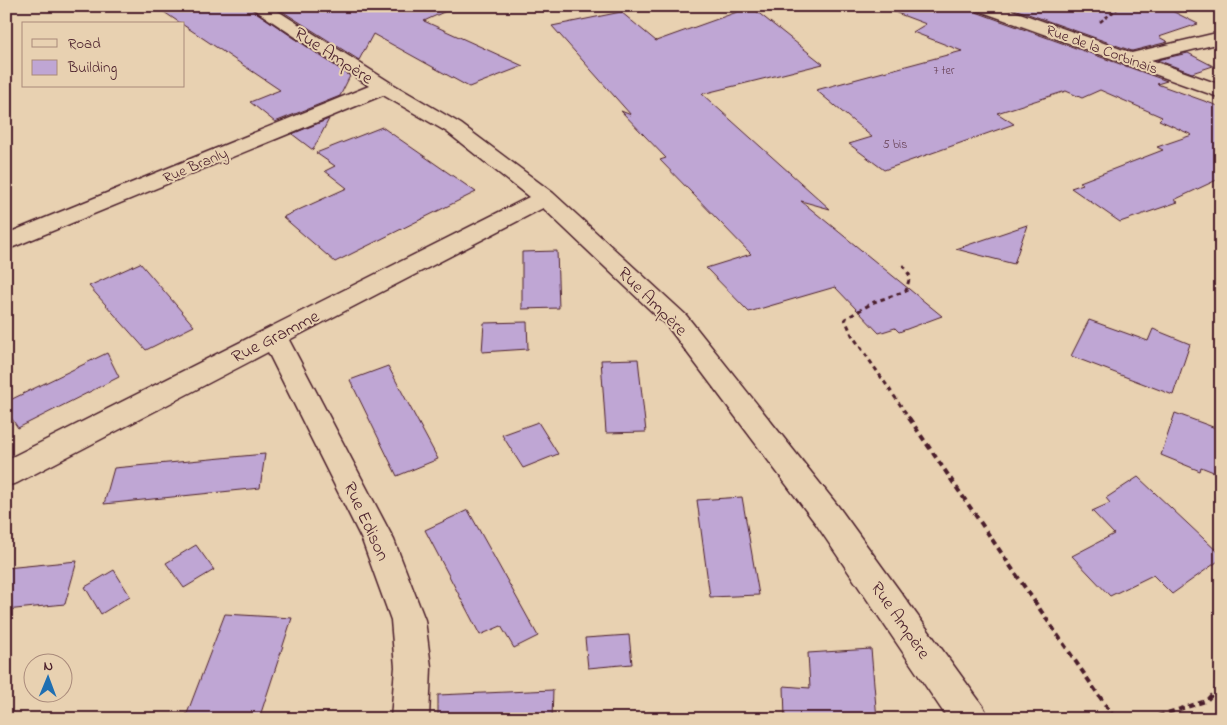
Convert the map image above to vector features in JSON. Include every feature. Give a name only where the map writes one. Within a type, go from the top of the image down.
[{"type":"street","name":"Rue Ampère","points":[[258,6],[384,87],[454,128],[544,198],[677,321],[827,515],[970,719]]},
{"type":"street","name":"Rue de la Corbinais","points":[[983,6],[1221,92]]},
{"type":"street","points":[[1130,59],[1221,37]]},
{"type":"street","name":"Rue Branly","points":[[6,243],[384,87]]},
{"type":"street","name":"Rue Gramme","points":[[6,474],[544,198]]},
{"type":"street","name":"Rue Edison","points":[[274,337],[378,540],[408,620],[413,667],[410,719]]},
{"type":"path","points":[[904,265],[910,276],[906,291],[874,302],[845,319],[852,335],[1115,719]]},
{"type":"path","points":[[1148,719],[1206,701],[1221,686]]},
{"type":"building","points":[[155,6],[247,6],[350,76],[340,96],[275,122],[250,102],[280,90],[185,26],[185,22],[179,22]]},
{"type":"building","points":[[274,6],[457,6],[424,21],[523,66],[469,87],[373,34],[359,60]]},
{"type":"building","points":[[886,6],[972,6],[976,12],[1167,81],[1157,84],[1221,107],[1221,178],[1174,200],[1178,202],[1120,222],[1071,188],[1083,184],[1080,182],[1163,150],[1157,147],[1192,135],[1159,120],[1162,117],[1100,90],[1082,98],[1066,91],[997,113],[1014,124],[884,170],[849,144],[872,137],[816,90],[962,51],[913,32],[926,24],[886,9]]},
{"type":"building","points":[[1006,6],[1162,6],[1198,24],[1159,37],[1168,42],[1132,51]]},
{"type":"building","points":[[751,7],[823,64],[702,94],[830,209],[801,201],[942,316],[899,332],[895,328],[879,333],[835,287],[749,312],[706,268],[751,254],[660,160],[666,158],[621,111],[631,115],[552,26],[621,12],[656,41]]},
{"type":"building","points":[[1188,53],[1213,66],[1192,73],[1157,60]]},
{"type":"building","points":[[329,119],[313,150],[292,134]]},
{"type":"building","points":[[382,127],[476,192],[335,262],[283,217],[347,188],[325,171],[335,166],[316,153]]},
{"type":"building","points":[[1027,225],[1014,264],[956,249]]},
{"type":"building","points":[[557,251],[559,308],[522,309],[522,252]]},
{"type":"building","points":[[140,263],[194,326],[146,350],[89,286]]},
{"type":"building","points":[[1089,320],[1148,341],[1153,329],[1190,344],[1173,395],[1071,356]]},
{"type":"building","points":[[527,322],[528,349],[482,352],[484,323]]},
{"type":"building","points":[[107,353],[119,377],[18,428],[6,410],[6,402]]},
{"type":"building","points":[[638,359],[646,432],[606,433],[601,360]]},
{"type":"building","points":[[388,366],[438,459],[397,476],[350,380]]},
{"type":"building","points":[[1175,413],[1221,430],[1221,475],[1201,467],[1200,471],[1161,455]]},
{"type":"building","points":[[538,422],[558,454],[523,468],[502,435]]},
{"type":"building","points":[[265,454],[260,488],[104,504],[114,468]]},
{"type":"building","points":[[1138,477],[1221,555],[1221,559],[1172,594],[1153,575],[1110,596],[1072,556],[1114,534],[1092,511],[1110,503],[1106,498]]},
{"type":"building","points":[[742,497],[759,595],[710,597],[697,500]]},
{"type":"building","points":[[468,510],[538,636],[514,648],[501,626],[480,635],[425,530]]},
{"type":"building","points":[[196,545],[214,570],[184,588],[166,563]]},
{"type":"building","points":[[77,561],[65,604],[6,610],[6,568]]},
{"type":"building","points":[[114,570],[130,596],[101,614],[85,587]]},
{"type":"building","points":[[225,614],[292,618],[259,719],[185,719]]},
{"type":"building","points":[[629,635],[632,664],[588,668],[585,638]]},
{"type":"building","points":[[871,649],[877,719],[785,719],[784,686],[810,688],[808,653]]},
{"type":"building","points":[[553,690],[552,719],[438,719],[438,695]]}]
